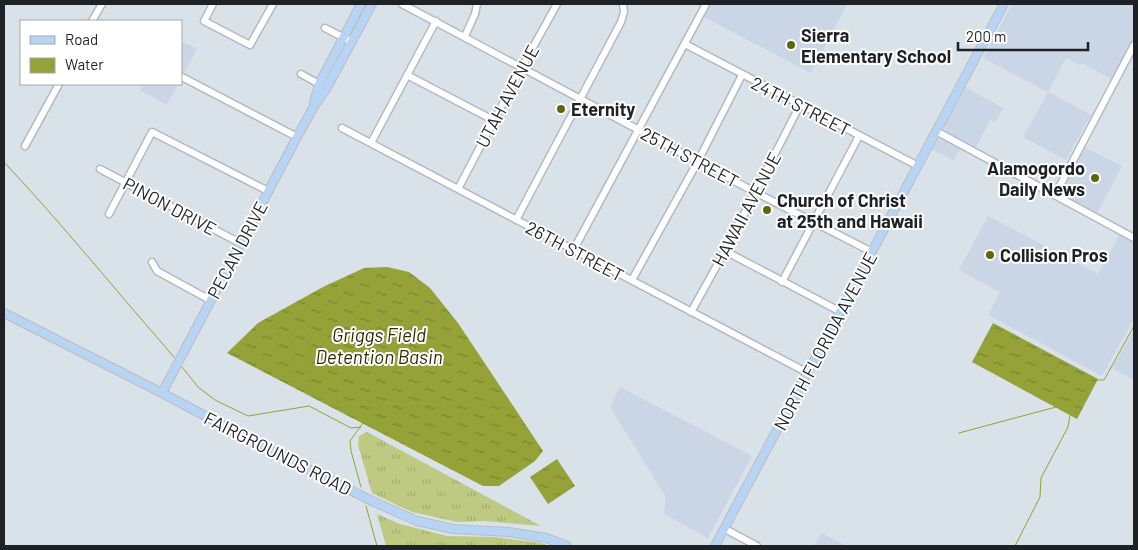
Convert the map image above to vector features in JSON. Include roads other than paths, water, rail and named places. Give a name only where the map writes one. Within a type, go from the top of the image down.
[{"type":"main road","name":"PECAN DRIVE","points":[[313,108],[319,84],[361,4]]},
{"type":"main road","name":"PECAN DRIVE","points":[[162,393],[296,137],[326,89],[372,4]]},
{"type":"main road","name":"NORTH FLORIDA AVENUE","points":[[715,546],[1004,4]]},
{"type":"main road","name":"FAIRGROUNDS ROAD","points":[[4,313],[256,443],[372,501],[417,521],[453,529],[508,532],[546,538],[567,546]]},
{"type":"street","points":[[93,20],[102,4]]},
{"type":"street","points":[[213,4],[204,21],[250,45],[273,4]]},
{"type":"street","name":"25TH STREET","points":[[402,4],[698,162],[872,252]]},
{"type":"street","points":[[465,36],[476,14],[477,4]]},
{"type":"street","name":"UTAH AVENUE","points":[[458,189],[557,4]]},
{"type":"street","points":[[516,220],[621,22],[624,12],[623,4]]},
{"type":"street","points":[[574,249],[706,4]]},
{"type":"street","points":[[371,143],[436,21]]},
{"type":"street","points":[[325,28],[352,42]]},
{"type":"street","name":"24TH STREET","points":[[685,44],[918,166]]},
{"type":"street","points":[[1055,195],[1134,45]]},
{"type":"street","points":[[301,74],[319,84]]},
{"type":"street","points":[[407,75],[494,122]]},
{"type":"street","points":[[632,280],[698,162],[742,75]]},
{"type":"street","points":[[182,77],[296,137]]},
{"type":"street","points":[[26,146],[58,85]]},
{"type":"street","name":"HAWAII AVENUE","points":[[692,312],[800,105]]},
{"type":"street","name":"26TH STREET","points":[[342,128],[808,373]]},
{"type":"street","points":[[936,131],[1134,238]]},
{"type":"street","points":[[109,214],[152,132],[268,192]]},
{"type":"street","points":[[782,282],[859,136]]},
{"type":"street","name":"PINON DRIVE","points":[[100,169],[240,243]]},
{"type":"street","points":[[725,251],[840,312]]},
{"type":"street","points":[[152,262],[157,271],[210,300]]},
{"type":"street","points":[[725,529],[757,546]]},
{"type":"water","name":"Griggs Field Detention Basin","points":[[387,267],[409,272],[430,288],[458,323],[543,451],[535,461],[499,486],[483,486],[227,353],[258,323],[323,287],[364,268]]},
{"type":"water","points":[[993,323],[1098,379],[1077,419],[972,362]]},
{"type":"water","points":[[557,459],[575,486],[548,504],[530,477]]},
{"type":"waterway","points":[[4,162],[69,234],[174,357]]},
{"type":"waterway","points":[[1097,380],[1104,380],[1134,326]]},
{"type":"waterway","points":[[182,367],[198,387],[215,400],[248,416],[309,406],[351,428],[361,427]]},
{"type":"waterway","points":[[959,433],[1056,407]]},
{"type":"waterway","points":[[1015,546],[1040,497],[1041,478],[1068,427],[1070,415]]},
{"type":"waterway","points":[[361,487],[350,441],[363,423]]},
{"type":"waterway","points":[[366,506],[377,546]]},
{"type":"place","name":"Sierra Elementary School","points":[[791,45]]},
{"type":"place","name":"Eternity","points":[[561,109]]},
{"type":"place","name":"Alamogordo Daily News","points":[[1095,178]]},
{"type":"place","name":"Church of Christ at 25th and Hawaii","points":[[767,210]]},
{"type":"place","name":"Collision Pros","points":[[990,255]]}]
